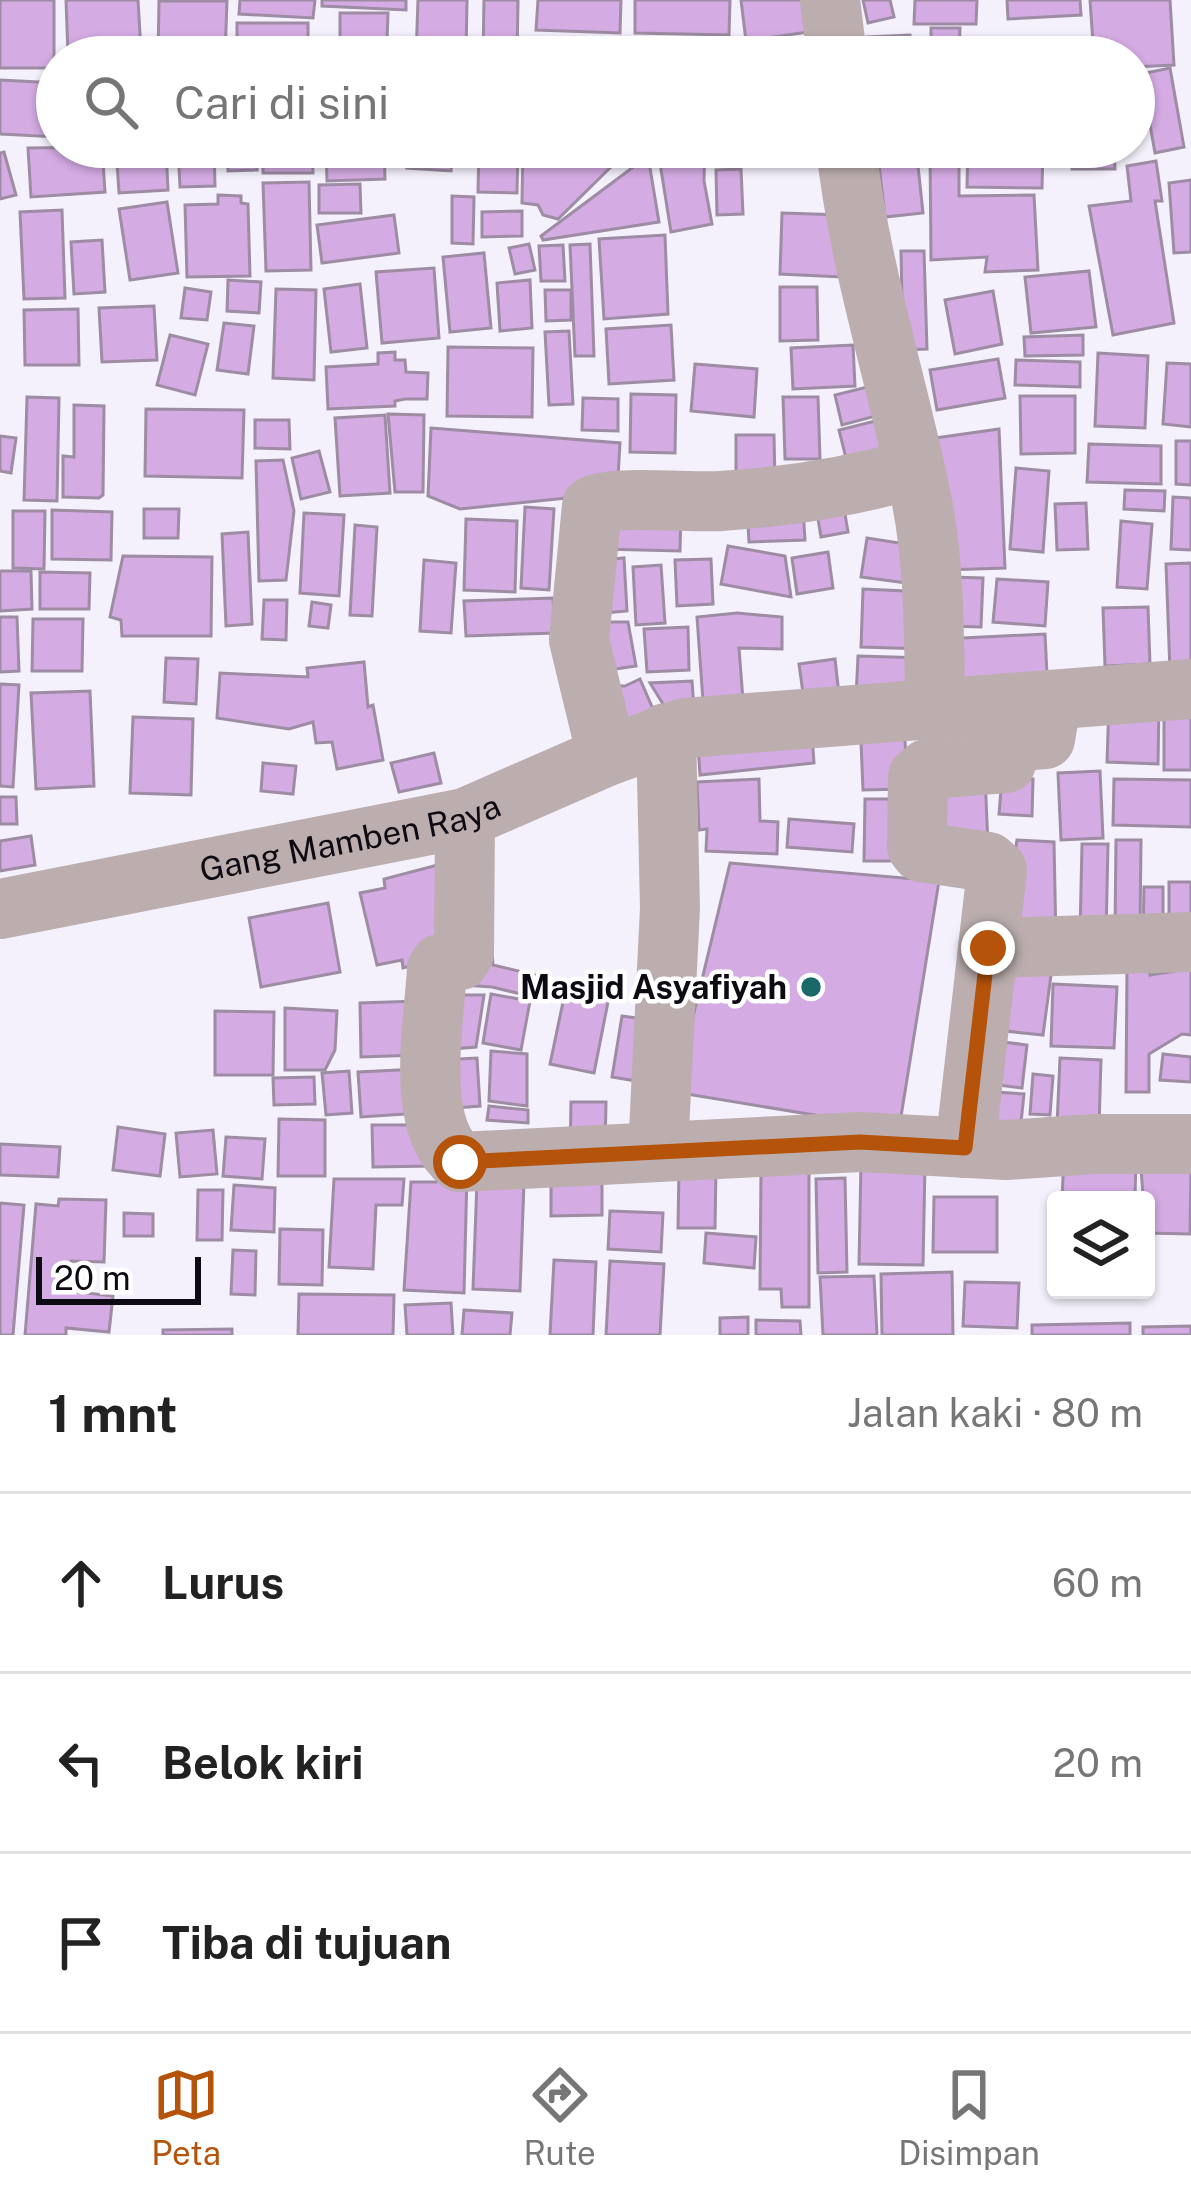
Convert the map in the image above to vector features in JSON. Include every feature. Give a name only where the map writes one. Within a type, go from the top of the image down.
[{"type":"street","points":[[830,0],[834,36]]},
{"type":"street","points":[[849,168],[853,208],[922,501],[934,590],[935,707]]},
{"type":"street","points":[[607,756],[579,640],[583,570],[594,503],[784,496],[913,469]]},
{"type":"street","name":"Gang Mamben Raya","points":[[0,909],[465,818],[676,730],[1191,689]]},
{"type":"street","points":[[965,1148],[997,870],[988,862],[921,852],[917,847],[918,777],[927,769],[1001,765],[1009,760],[1010,742],[1045,739],[1048,721],[1035,719],[1035,702]]},
{"type":"street","points":[[658,1152],[676,730]]},
{"type":"street","points":[[465,818],[464,953],[460,960],[437,969],[432,1115],[449,1154],[465,1163],[860,1142],[965,1148],[1191,1144]]},
{"type":"street","points":[[988,948],[1191,941]]},
{"type":"building","points":[[0,0],[54,0],[54,36],[36,36],[36,68],[0,68]]},
{"type":"building","points":[[66,0],[138,0],[140,36],[67,36]]},
{"type":"building","points":[[240,0],[315,0],[313,18],[239,14]]},
{"type":"building","points":[[322,0],[406,0],[406,10],[322,6]]},
{"type":"building","points":[[418,0],[467,0],[466,36],[417,36]]},
{"type":"building","points":[[484,0],[518,0],[517,36],[483,36]]},
{"type":"building","points":[[538,0],[621,0],[620,33],[536,30]]},
{"type":"building","points":[[635,0],[730,0],[729,35],[635,33]]},
{"type":"building","points":[[741,0],[811,0],[815,31],[745,36]]},
{"type":"building","points":[[863,0],[890,0],[894,17],[868,23]]},
{"type":"building","points":[[915,0],[977,0],[976,24],[914,24]]},
{"type":"building","points":[[1007,0],[1080,0],[1081,15],[1008,19]]},
{"type":"building","points":[[1090,0],[1170,0],[1174,65],[1155,66],[1155,36],[1093,36]]},
{"type":"building","points":[[159,1],[227,1],[226,36],[158,36]]},
{"type":"building","points":[[340,13],[388,13],[387,36],[340,36]]},
{"type":"building","points":[[237,23],[308,23],[308,36],[237,36]]},
{"type":"building","points":[[931,28],[960,28],[960,36],[931,36]]},
{"type":"building","points":[[1170,68],[1184,147],[1155,153],[1155,71]]},
{"type":"building","points":[[0,80],[36,82],[36,136],[0,134]]},
{"type":"building","points":[[28,148],[36,148],[36,168],[103,168],[105,192],[31,197]]},
{"type":"building","points":[[4,152],[16,195],[0,199],[0,153]]},
{"type":"building","points":[[1155,161],[1162,201],[1155,201],[1174,323],[1113,335],[1089,206],[1131,201],[1127,168],[1155,168]]},
{"type":"building","points":[[117,168],[167,168],[168,190],[119,193]]},
{"type":"building","points":[[179,168],[215,168],[215,186],[180,187]]},
{"type":"building","points":[[263,168],[313,168],[313,173],[263,173]]},
{"type":"building","points":[[327,168],[385,168],[385,179],[327,181]]},
{"type":"building","points":[[479,168],[518,168],[517,193],[478,192]]},
{"type":"building","points":[[523,168],[610,168],[558,219],[543,215],[538,205],[522,203]]},
{"type":"building","points":[[632,168],[650,168],[659,222],[543,240],[541,236]]},
{"type":"building","points":[[661,168],[704,168],[712,224],[671,232]]},
{"type":"building","points":[[879,168],[918,168],[923,213],[885,217]]},
{"type":"building","points":[[930,168],[959,168],[959,196],[1034,195],[1038,270],[985,272],[987,257],[931,260]]},
{"type":"building","points":[[967,168],[1042,168],[1042,188],[967,187]]},
{"type":"building","points":[[741,169],[743,214],[717,215],[716,170]]},
{"type":"building","points":[[1191,180],[1191,252],[1174,253],[1169,183]]},
{"type":"building","points":[[309,182],[311,270],[266,271],[263,183]]},
{"type":"building","points":[[360,184],[361,213],[319,213],[319,185]]},
{"type":"building","points":[[218,195],[241,196],[241,203],[248,204],[250,276],[187,277],[185,205],[218,204]]},
{"type":"building","points":[[452,196],[474,197],[473,244],[452,243]]},
{"type":"building","points":[[167,202],[178,273],[130,280],[119,209]]},
{"type":"building","points":[[62,210],[65,298],[24,299],[20,212]]},
{"type":"building","points":[[522,211],[522,236],[482,237],[482,212]]},
{"type":"building","points":[[782,213],[843,215],[841,277],[780,274]]},
{"type":"building","points":[[394,215],[399,253],[322,263],[317,225]]},
{"type":"building","points":[[665,235],[668,314],[604,319],[599,239]]},
{"type":"building","points":[[102,240],[105,292],[74,294],[71,242]]},
{"type":"building","points":[[529,244],[535,270],[515,274],[509,248]]},
{"type":"building","points":[[590,244],[594,356],[575,356],[570,245]]},
{"type":"building","points":[[563,245],[565,281],[541,281],[539,246]]},
{"type":"building","points":[[901,251],[924,251],[927,349],[903,350]]},
{"type":"building","points":[[484,253],[491,328],[450,332],[443,257]]},
{"type":"building","points":[[434,268],[439,338],[382,343],[376,272]]},
{"type":"building","points":[[1089,271],[1096,327],[1031,333],[1025,277]]},
{"type":"building","points":[[228,280],[261,282],[259,313],[227,311]]},
{"type":"building","points":[[530,280],[532,328],[500,331],[497,283]]},
{"type":"building","points":[[360,284],[367,348],[331,352],[324,289]]},
{"type":"building","points":[[780,287],[817,287],[818,340],[780,341]]},
{"type":"building","points":[[185,288],[211,292],[207,320],[181,318]]},
{"type":"building","points":[[276,289],[316,290],[314,380],[273,378]]},
{"type":"building","points":[[545,290],[571,290],[571,320],[546,321]]},
{"type":"building","points":[[993,291],[1002,344],[955,354],[945,300]]},
{"type":"building","points":[[154,306],[157,360],[102,362],[99,308]]},
{"type":"building","points":[[78,309],[79,365],[25,365],[24,310]]},
{"type":"building","points":[[224,323],[254,326],[248,374],[217,370]]},
{"type":"building","points":[[671,325],[674,380],[609,384],[606,329]]},
{"type":"building","points":[[569,331],[573,404],[549,405],[545,332]]},
{"type":"building","points":[[170,335],[208,344],[195,395],[157,385]]},
{"type":"building","points":[[1083,335],[1083,355],[1025,356],[1024,337]]},
{"type":"building","points":[[853,345],[855,386],[793,389],[791,348]]},
{"type":"building","points":[[448,347],[533,348],[532,417],[447,416]]},
{"type":"building","points":[[395,352],[395,360],[405,360],[406,372],[428,373],[427,399],[395,401],[395,406],[328,409],[326,367],[378,364],[378,353]]},
{"type":"building","points":[[1098,353],[1148,356],[1145,428],[1095,426]]},
{"type":"building","points":[[998,359],[1005,398],[937,410],[930,370]]},
{"type":"building","points":[[1016,360],[1080,362],[1080,387],[1015,385]]},
{"type":"building","points":[[1167,363],[1191,364],[1191,427],[1163,424]]},
{"type":"building","points":[[695,364],[757,369],[754,417],[691,411]]},
{"type":"building","points":[[879,384],[887,413],[842,425],[835,395]]},
{"type":"building","points":[[631,394],[676,395],[675,453],[630,452]]},
{"type":"building","points":[[1020,396],[1075,396],[1075,453],[1021,454]]},
{"type":"building","points":[[27,397],[59,398],[57,501],[24,500]]},
{"type":"building","points":[[783,397],[818,397],[820,459],[785,459]]},
{"type":"building","points":[[583,398],[618,399],[618,431],[582,430]]},
{"type":"building","points":[[74,405],[104,406],[103,495],[99,498],[63,497],[63,456],[74,457]]},
{"type":"building","points":[[146,409],[244,410],[242,478],[145,476]]},
{"type":"building","points":[[388,414],[424,415],[423,492],[395,492]]},
{"type":"building","points":[[385,415],[390,493],[340,496],[335,418]]},
{"type":"building","points":[[255,420],[289,420],[290,449],[255,448]]},
{"type":"building","points":[[879,420],[891,468],[851,478],[839,430]]},
{"type":"building","points":[[431,428],[620,443],[618,478],[567,498],[460,509],[428,496]]},
{"type":"building","points":[[999,429],[1005,568],[946,570],[928,439]]},
{"type":"building","points":[[736,435],[774,435],[775,483],[736,483]]},
{"type":"building","points":[[0,436],[16,438],[11,473],[0,471]]},
{"type":"building","points":[[1176,441],[1191,441],[1191,485],[1176,484]]},
{"type":"building","points":[[1089,444],[1161,446],[1161,484],[1087,482]]},
{"type":"building","points":[[319,451],[330,492],[301,499],[292,458]]},
{"type":"building","points":[[283,460],[294,511],[286,580],[259,581],[256,461]]},
{"type":"building","points":[[1016,468],[1049,471],[1043,552],[1010,549]]},
{"type":"building","points":[[1125,490],[1165,491],[1164,511],[1124,509]]},
{"type":"building","points":[[842,496],[848,532],[821,537],[815,501]]},
{"type":"building","points":[[1173,497],[1191,498],[1191,550],[1171,549]]},
{"type":"building","points":[[1086,503],[1088,549],[1057,550],[1055,504]]},
{"type":"building","points":[[525,507],[554,509],[549,590],[521,588]]},
{"type":"building","points":[[803,508],[805,540],[749,542],[747,510]]},
{"type":"building","points":[[144,509],[179,509],[178,538],[144,538]]},
{"type":"building","points":[[52,510],[112,512],[111,560],[52,559]]},
{"type":"building","points":[[602,510],[681,512],[680,551],[601,549]]},
{"type":"building","points":[[13,511],[45,511],[44,569],[13,568]]},
{"type":"building","points":[[304,513],[344,515],[339,596],[300,593]]},
{"type":"building","points":[[466,519],[517,521],[515,592],[464,590]]},
{"type":"building","points":[[1121,521],[1152,524],[1147,589],[1117,587]]},
{"type":"building","points":[[355,525],[377,527],[372,616],[350,615]]},
{"type":"building","points":[[248,532],[252,624],[226,626],[222,534]]},
{"type":"building","points":[[867,538],[912,545],[907,583],[861,577]]},
{"type":"building","points":[[728,546],[785,556],[791,597],[721,584]]},
{"type":"building","points":[[828,552],[833,588],[797,594],[792,558]]},
{"type":"building","points":[[123,556],[212,557],[211,636],[122,636],[121,620],[110,617]]},
{"type":"building","points":[[624,558],[627,611],[594,614],[591,561]]},
{"type":"building","points":[[711,559],[713,604],[677,606],[675,560]]},
{"type":"building","points":[[424,560],[456,563],[451,633],[420,631]]},
{"type":"building","points":[[1191,563],[1191,670],[1170,671],[1166,564]]},
{"type":"building","points":[[661,565],[665,623],[636,625],[633,567]]},
{"type":"building","points":[[0,571],[31,571],[32,609],[0,611]]},
{"type":"building","points":[[40,572],[90,573],[89,609],[40,609]]},
{"type":"building","points":[[950,577],[983,578],[981,627],[948,626]]},
{"type":"building","points":[[997,579],[1048,582],[1045,626],[993,622]]},
{"type":"building","points":[[863,589],[926,592],[924,649],[861,647]]},
{"type":"building","points":[[553,598],[555,633],[466,636],[464,601]]},
{"type":"building","points":[[264,600],[287,600],[286,640],[262,639]]},
{"type":"building","points":[[312,602],[331,605],[328,628],[309,626]]},
{"type":"building","points":[[1148,607],[1150,664],[1105,666],[1103,608]]},
{"type":"building","points":[[737,613],[782,617],[782,649],[739,648],[744,713],[704,715],[697,617]]},
{"type":"building","points":[[0,617],[17,617],[19,671],[0,672]]},
{"type":"building","points":[[33,619],[83,619],[82,671],[32,671]]},
{"type":"building","points":[[588,622],[628,622],[636,666],[602,671]]},
{"type":"building","points":[[688,627],[689,670],[647,672],[644,629]]},
{"type":"building","points":[[1045,634],[1048,694],[945,699],[943,639]]},
{"type":"building","points":[[858,656],[925,658],[923,701],[856,698]]},
{"type":"building","points":[[166,658],[198,659],[196,704],[164,702]]},
{"type":"building","points":[[835,659],[840,703],[805,708],[799,664]]},
{"type":"building","points":[[364,662],[368,707],[373,705],[383,760],[337,769],[332,742],[316,743],[313,722],[289,729],[217,718],[220,673],[308,677],[307,668]]},
{"type":"building","points":[[640,679],[659,723],[620,747],[601,685],[625,686]]},
{"type":"building","points":[[692,681],[695,721],[674,722],[650,683]]},
{"type":"building","points":[[0,684],[19,685],[13,787],[0,786]]},
{"type":"building","points":[[90,691],[94,786],[36,789],[31,693]]},
{"type":"building","points":[[1164,696],[1191,696],[1191,770],[1164,770]]},
{"type":"building","points":[[1109,702],[1159,703],[1158,764],[1107,762]]},
{"type":"building","points":[[904,715],[907,789],[863,790],[860,718]]},
{"type":"building","points":[[133,717],[193,719],[191,795],[130,793]]},
{"type":"building","points":[[697,730],[812,734],[814,763],[700,775]]},
{"type":"building","points":[[434,753],[441,783],[399,792],[391,763]]},
{"type":"building","points":[[263,763],[296,766],[293,794],[261,791]]},
{"type":"building","points":[[1100,771],[1103,838],[1061,840],[1058,773]]},
{"type":"building","points":[[985,775],[988,845],[927,847],[924,778]]},
{"type":"building","points":[[1002,778],[1033,779],[1032,816],[999,814]]},
{"type":"building","points":[[759,779],[760,821],[778,822],[777,854],[706,851],[707,829],[699,830],[697,782]]},
{"type":"building","points":[[1114,779],[1191,780],[1191,827],[1113,825]]},
{"type":"building","points":[[0,797],[16,797],[17,824],[0,824]]},
{"type":"building","points":[[865,799],[908,799],[909,861],[864,861]]},
{"type":"building","points":[[789,819],[854,824],[852,852],[787,847]]},
{"type":"building","points":[[31,836],[35,865],[0,871],[0,841]]},
{"type":"building","points":[[1017,840],[1054,842],[1056,943],[1000,942]]},
{"type":"building","points":[[1116,840],[1141,840],[1140,930],[1115,930]]},
{"type":"building","points":[[1082,844],[1108,844],[1106,935],[1080,934]]},
{"type":"building","points":[[453,861],[459,954],[403,968],[402,960],[377,965],[360,893],[385,888],[384,879]]},
{"type":"building","name":"Masjid Asyafiyah","points":[[730,863],[939,881],[899,1129],[675,1092]]},
{"type":"building","points":[[1169,882],[1191,882],[1191,935],[1169,935]]},
{"type":"building","points":[[1144,887],[1163,887],[1163,936],[1143,936]]},
{"type":"building","points":[[328,903],[340,972],[261,987],[249,918]]},
{"type":"building","points":[[489,913],[493,965],[535,975],[529,996],[492,987],[446,984]]},
{"type":"building","points":[[995,953],[1053,960],[1043,1035],[986,1029]]},
{"type":"building","points":[[1191,953],[1191,1035],[1182,1034],[1149,1054],[1149,1092],[1126,1092],[1127,969],[1149,968],[1150,975],[1175,971]]},
{"type":"building","points":[[567,983],[610,992],[594,1073],[550,1064]]},
{"type":"building","points":[[1053,984],[1117,987],[1114,1048],[1051,1046]]},
{"type":"building","points":[[491,994],[530,1001],[521,1050],[483,1043]]},
{"type":"building","points":[[443,995],[484,995],[476,1047],[439,1050]]},
{"type":"building","points":[[417,1001],[419,1055],[361,1057],[360,1003]]},
{"type":"building","points":[[285,1008],[337,1011],[335,1050],[325,1070],[285,1070]]},
{"type":"building","points":[[215,1011],[274,1012],[273,1075],[215,1075]]},
{"type":"building","points":[[622,1016],[644,1019],[636,1081],[612,1077]]},
{"type":"building","points":[[987,1040],[1027,1045],[1022,1088],[982,1083]]},
{"type":"building","points":[[491,1051],[527,1054],[527,1106],[489,1101]]},
{"type":"building","points":[[1163,1054],[1191,1057],[1191,1082],[1160,1080]]},
{"type":"building","points":[[477,1058],[480,1106],[443,1109],[440,1060]]},
{"type":"building","points":[[1060,1058],[1101,1060],[1099,1128],[1057,1125]]},
{"type":"building","points":[[418,1069],[420,1113],[361,1117],[358,1072]]},
{"type":"building","points":[[349,1071],[352,1113],[326,1115],[322,1073]]},
{"type":"building","points":[[1033,1074],[1053,1076],[1050,1115],[1030,1114]]},
{"type":"building","points":[[314,1077],[315,1104],[274,1105],[273,1078]]},
{"type":"building","points":[[981,1091],[1024,1094],[1019,1142],[978,1138]]},
{"type":"building","points":[[571,1102],[606,1102],[605,1151],[570,1151]]},
{"type":"building","points":[[489,1106],[528,1110],[528,1123],[487,1120]]},
{"type":"building","points":[[279,1119],[325,1120],[325,1176],[278,1176]]},
{"type":"building","points":[[372,1125],[433,1125],[434,1166],[373,1167]]},
{"type":"building","points":[[118,1127],[165,1134],[160,1176],[113,1170]]},
{"type":"building","points":[[213,1130],[217,1174],[180,1177],[176,1133]]},
{"type":"building","points":[[226,1137],[265,1139],[262,1179],[223,1176]]},
{"type":"building","points":[[0,1144],[60,1147],[58,1177],[0,1175]]},
{"type":"building","points":[[1064,1153],[1136,1156],[1135,1191],[1062,1191]]},
{"type":"building","points":[[861,1163],[925,1165],[923,1265],[859,1264]]},
{"type":"building","points":[[602,1164],[602,1215],[551,1216],[551,1165]]},
{"type":"building","points":[[679,1167],[716,1168],[715,1228],[678,1228]]},
{"type":"building","points":[[809,1168],[809,1307],[782,1307],[781,1289],[760,1289],[761,1170]]},
{"type":"building","points":[[1141,1169],[1191,1169],[1190,1234],[1155,1233],[1155,1191],[1143,1191]]},
{"type":"building","points":[[442,1173],[467,1174],[464,1293],[404,1290],[411,1182],[436,1182]]},
{"type":"building","points":[[845,1178],[847,1272],[818,1273],[816,1179]]},
{"type":"building","points":[[334,1179],[404,1179],[402,1205],[376,1205],[373,1269],[329,1267]]},
{"type":"building","points":[[477,1181],[524,1183],[520,1291],[473,1289]]},
{"type":"building","points":[[234,1185],[275,1188],[274,1232],[231,1230]]},
{"type":"building","points":[[198,1190],[223,1190],[222,1240],[197,1240]]},
{"type":"building","points":[[934,1197],[997,1197],[997,1252],[933,1252]]},
{"type":"building","points":[[59,1199],[106,1200],[104,1262],[71,1261],[69,1291],[113,1296],[109,1332],[66,1328],[66,1335],[25,1335],[36,1204],[58,1206]]},
{"type":"building","points":[[0,1203],[24,1205],[13,1335],[0,1335]]},
{"type":"building","points":[[610,1211],[663,1213],[661,1252],[608,1249]]},
{"type":"building","points":[[124,1213],[153,1214],[153,1236],[124,1236]]},
{"type":"building","points":[[280,1229],[323,1230],[322,1285],[279,1284]]},
{"type":"building","points":[[706,1233],[756,1237],[754,1268],[704,1263]]},
{"type":"building","points":[[233,1250],[256,1251],[255,1295],[231,1294]]},
{"type":"building","points":[[554,1260],[596,1262],[593,1335],[550,1335]]},
{"type":"building","points":[[610,1261],[664,1264],[660,1335],[606,1335]]},
{"type":"building","points":[[952,1272],[953,1335],[882,1335],[881,1274]]},
{"type":"building","points":[[874,1276],[877,1335],[823,1335],[820,1277]]},
{"type":"building","points":[[965,1282],[1019,1283],[1017,1328],[963,1326]]},
{"type":"building","points":[[299,1294],[394,1295],[393,1335],[298,1335]]},
{"type":"building","points":[[451,1303],[453,1335],[407,1335],[405,1305]]},
{"type":"building","points":[[464,1310],[512,1313],[510,1335],[462,1335]]},
{"type":"building","points":[[748,1317],[748,1335],[720,1335],[720,1318]]},
{"type":"building","points":[[756,1320],[800,1321],[801,1335],[756,1335]]},
{"type":"building","points":[[1130,1323],[1130,1335],[1032,1335],[1032,1325]]},
{"type":"building","points":[[1191,1326],[1191,1335],[1143,1335],[1143,1327]]},
{"type":"building","points":[[232,1329],[232,1335],[163,1335],[163,1330]]},
{"type":"place","name":"Masjid Asyafiyah","points":[[811,987]]},
{"type":"route","points":[[460,1162],[860,1142],[965,1148],[988,948]]}]
